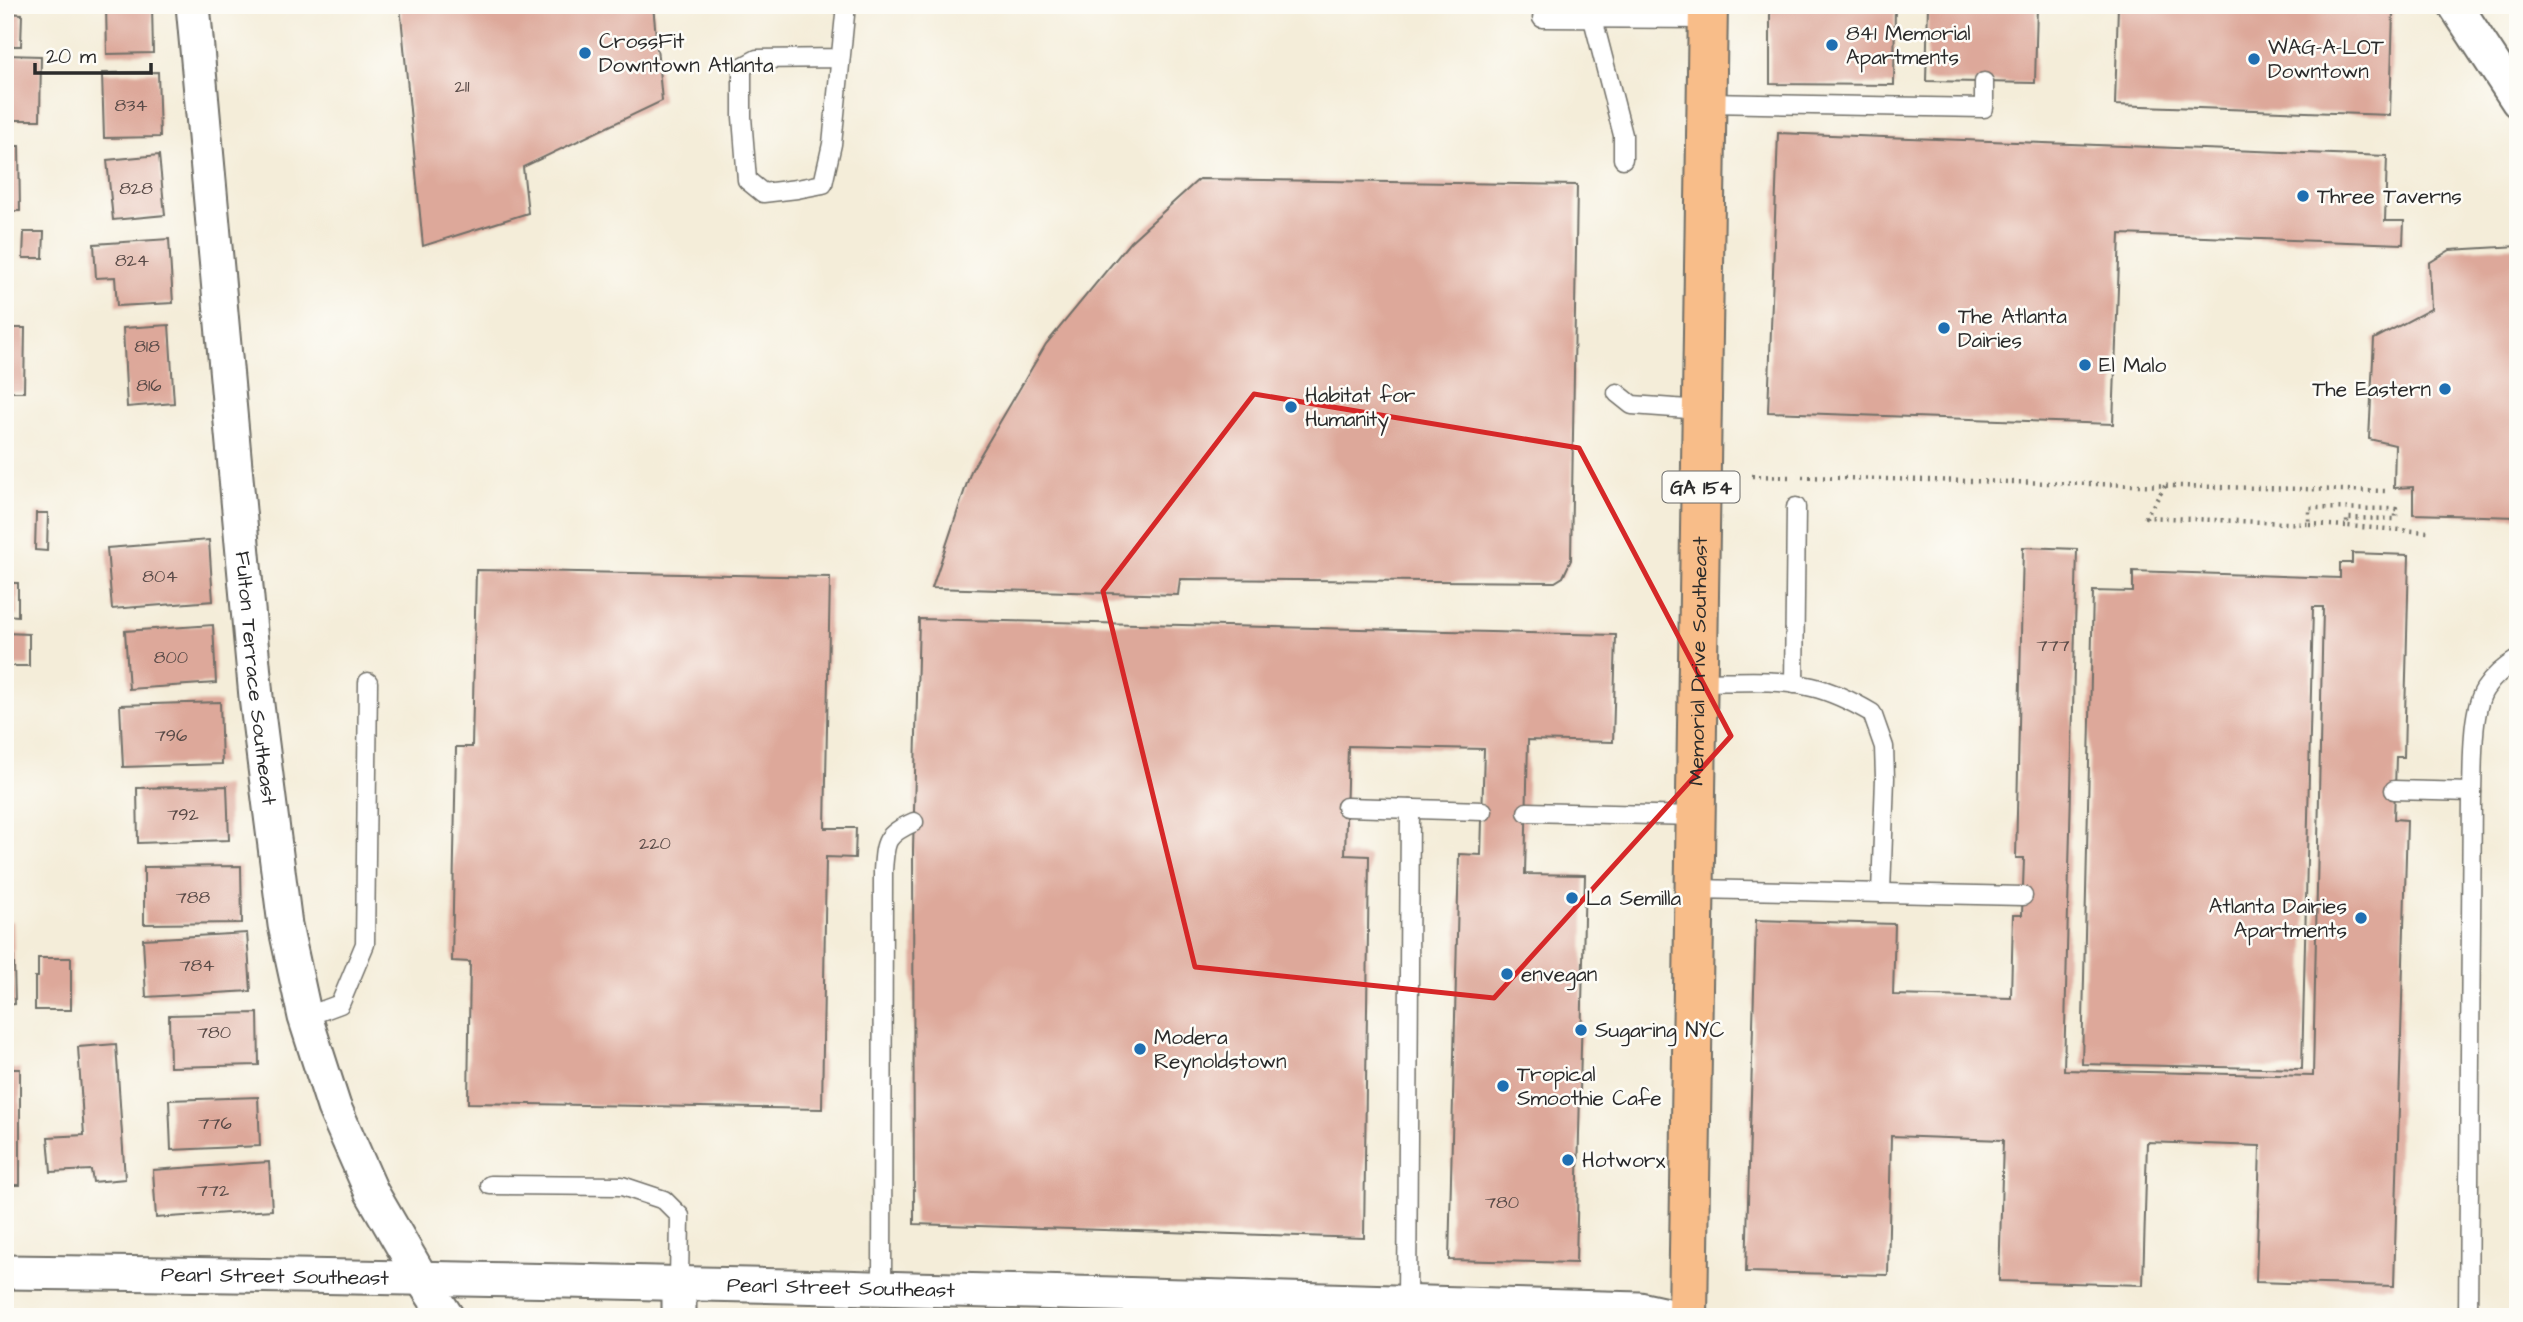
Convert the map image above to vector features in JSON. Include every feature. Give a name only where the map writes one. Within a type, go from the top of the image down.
[{"type":"main road","name":"Memorial Drive Southeast","points":[[1688,1317],[1708,12]]},
{"type":"street","name":"Fulton Terrace Southeast","points":[[193,5],[256,697],[285,925],[305,1017],[334,1107],[372,1193],[447,1317]]},
{"type":"street","points":[[2455,5],[2518,101]]},
{"type":"street","name":"Pearl Street Southeast","points":[[5,1272],[420,1276],[882,1287],[1407,1302],[1468,1310],[1640,1309],[1676,1317]]},
{"type":"street","points":[[679,1282],[679,1317]]},
{"type":"lane","points":[[839,58],[757,59],[742,67],[742,117],[747,180],[763,193],[823,184],[832,144],[846,5]]},
{"type":"lane","points":[[1542,18],[1593,12],[1708,12]]},
{"type":"lane","points":[[1593,12],[1623,135],[1623,159]]},
{"type":"lane","points":[[1706,103],[1984,108],[1984,82]]},
{"type":"lane","points":[[1617,393],[1632,405],[1702,410]]},
{"type":"lane","points":[[1794,684],[1796,507]]},
{"type":"lane","points":[[2468,1317],[2472,792],[2476,719],[2484,690],[2506,666],[2518,659]]},
{"type":"lane","points":[[305,1017],[340,1004],[365,944],[368,682]]},
{"type":"lane","points":[[1698,682],[1794,684],[1812,687],[1843,697],[1872,713],[1884,747],[1881,893]]},
{"type":"lane","points":[[2394,790],[2472,792]]},
{"type":"lane","points":[[1346,807],[1483,811]]},
{"type":"lane","points":[[1407,1302],[1410,809]]},
{"type":"lane","points":[[1527,812],[1696,816]]},
{"type":"lane","points":[[882,1287],[883,871],[885,847],[894,831],[914,822]]},
{"type":"lane","points":[[1695,889],[2023,896]]},
{"type":"lane","points":[[490,1185],[622,1186],[664,1200],[680,1216],[679,1282]]},
{"type":"path","points":[[1752,476],[2385,491]]},
{"type":"path","points":[[2165,486],[2146,517],[2428,531]]},
{"type":"path","points":[[2309,524],[2309,508],[2396,509],[2396,519],[2347,518],[2347,526]]},
{"type":"highlighted area","points":[[1254,394],[1579,448],[1731,736],[1494,998],[1195,967],[1103,591]]},
{"type":"building","points":[[106,5],[152,5],[153,53],[107,54]]},
{"type":"building","points":[[400,5],[653,5],[662,101],[523,167],[528,213],[423,246]]},
{"type":"building","name":"841 Memorial Apartments","points":[[1770,5],[1895,5],[1894,85],[1770,84]]},
{"type":"building","points":[[1928,5],[2037,5],[2035,83],[1926,81]]},
{"type":"building","name":"WAG-A-LOT Downtown","points":[[2118,5],[2400,5],[2405,12],[2393,11],[2390,115],[2115,105]]},
{"type":"building","points":[[5,13],[22,14],[21,46],[5,46]]},
{"type":"building","points":[[5,55],[41,56],[40,120],[5,120]]},
{"type":"building","points":[[158,72],[160,137],[104,138],[102,73]]},
{"type":"building","name":"The Atlanta Dairies","points":[[1778,133],[2387,156],[2385,221],[2404,221],[2403,244],[2120,234],[2113,424],[1768,412]]},
{"type":"building","points":[[5,146],[19,146],[20,211],[5,211]]},
{"type":"building","points":[[159,155],[165,215],[113,220],[107,160]]},
{"type":"building","name":"Habitat for Humanity","points":[[1199,179],[1577,185],[1571,560],[1563,577],[1555,582],[1180,579],[1178,595],[932,588],[971,471],[1046,344],[1130,242]]},
{"type":"building","points":[[24,232],[44,232],[43,258],[23,258]]},
{"type":"building","points":[[169,239],[173,303],[117,306],[115,277],[96,278],[94,244]]},
{"type":"building","name":"The Eastern","points":[[2518,246],[2518,517],[2413,514],[2413,487],[2394,488],[2395,445],[2369,439],[2374,339],[2431,309],[2429,263],[2450,250]]},
{"type":"building","points":[[169,325],[174,403],[127,407],[123,328]]},
{"type":"building","points":[[5,328],[25,328],[24,392],[5,392]]},
{"type":"building","points":[[36,513],[48,513],[47,551],[35,550]]},
{"type":"building","points":[[209,540],[213,601],[112,609],[107,548]]},
{"type":"building","name":"Atlanta Dairies Apartments","points":[[2023,547],[2077,549],[2064,1070],[2313,1076],[2323,607],[2313,607],[2302,1069],[2082,1064],[2093,591],[2133,592],[2133,571],[2340,578],[2340,563],[2352,563],[2352,553],[2409,555],[2404,757],[2396,757],[2394,819],[2407,820],[2394,1286],[2256,1282],[2260,1146],[2147,1142],[2143,1285],[1999,1281],[2003,1140],[1891,1136],[1888,1275],[1746,1272],[1756,920],[1895,924],[1893,995],[2011,998],[2013,915],[2022,915],[2024,858],[2016,858]]},
{"type":"building","points":[[476,570],[830,577],[825,828],[856,828],[855,858],[826,857],[822,1109],[468,1103],[470,962],[452,961],[456,747],[472,747]]},
{"type":"building","points":[[5,583],[18,583],[18,616],[5,615]]},
{"type":"building","name":"Modera Reynoldstown","points":[[919,619],[1616,635],[1613,742],[1528,740],[1525,874],[1585,875],[1576,1263],[1449,1260],[1459,854],[1481,855],[1484,749],[1348,746],[1345,855],[1369,856],[1364,1238],[914,1224],[913,850]]},
{"type":"building","points":[[213,625],[216,683],[129,689],[125,631]]},
{"type":"building","points":[[5,633],[29,634],[29,666],[5,666]]},
{"type":"building","points":[[220,702],[222,764],[123,767],[120,705]]},
{"type":"building","points":[[227,786],[229,840],[138,843],[137,788]]},
{"type":"building","points":[[241,866],[242,923],[144,924],[144,867]]},
{"type":"building","points":[[13,921],[15,1004],[5,1005],[5,922]]},
{"type":"building","points":[[247,933],[251,991],[146,997],[143,939]]},
{"type":"building","points":[[38,958],[71,958],[71,1010],[35,1010]]},
{"type":"building","points":[[258,1013],[259,1065],[170,1067],[169,1015]]},
{"type":"building","points":[[116,1044],[125,1179],[93,1182],[91,1170],[51,1172],[48,1137],[84,1135],[78,1047]]},
{"type":"building","points":[[5,1069],[20,1069],[20,1185],[5,1185]]},
{"type":"building","points":[[258,1097],[260,1146],[171,1150],[169,1100]]},
{"type":"building","points":[[269,1162],[272,1210],[156,1218],[153,1170]]},
{"type":"place","name":"841 Memorial Apartments","points":[[1832,45]]},
{"type":"place","name":"CrossFit Downtown Atlanta","points":[[585,53]]},
{"type":"place","name":"WAG-A-LOT Downtown","points":[[2254,59]]},
{"type":"place","name":"Three Taverns","points":[[2303,196]]},
{"type":"place","name":"The Atlanta Dairies","points":[[1944,328]]},
{"type":"place","name":"El Malo","points":[[2085,365]]},
{"type":"place","name":"The Eastern","points":[[2445,389]]},
{"type":"place","name":"Habitat for Humanity","points":[[1291,407]]},
{"type":"place","name":"La Semilla","points":[[1572,898]]},
{"type":"place","name":"Atlanta Dairies Apartments","points":[[2361,918]]},
{"type":"place","name":"envegan","points":[[1507,974]]},
{"type":"place","name":"Sugaring NYC","points":[[1581,1030]]},
{"type":"place","name":"Modera Reynoldstown","points":[[1140,1049]]},
{"type":"place","name":"Tropical Smoothie Cafe","points":[[1503,1086]]},
{"type":"place","name":"Hotworx","points":[[1568,1160]]}]
